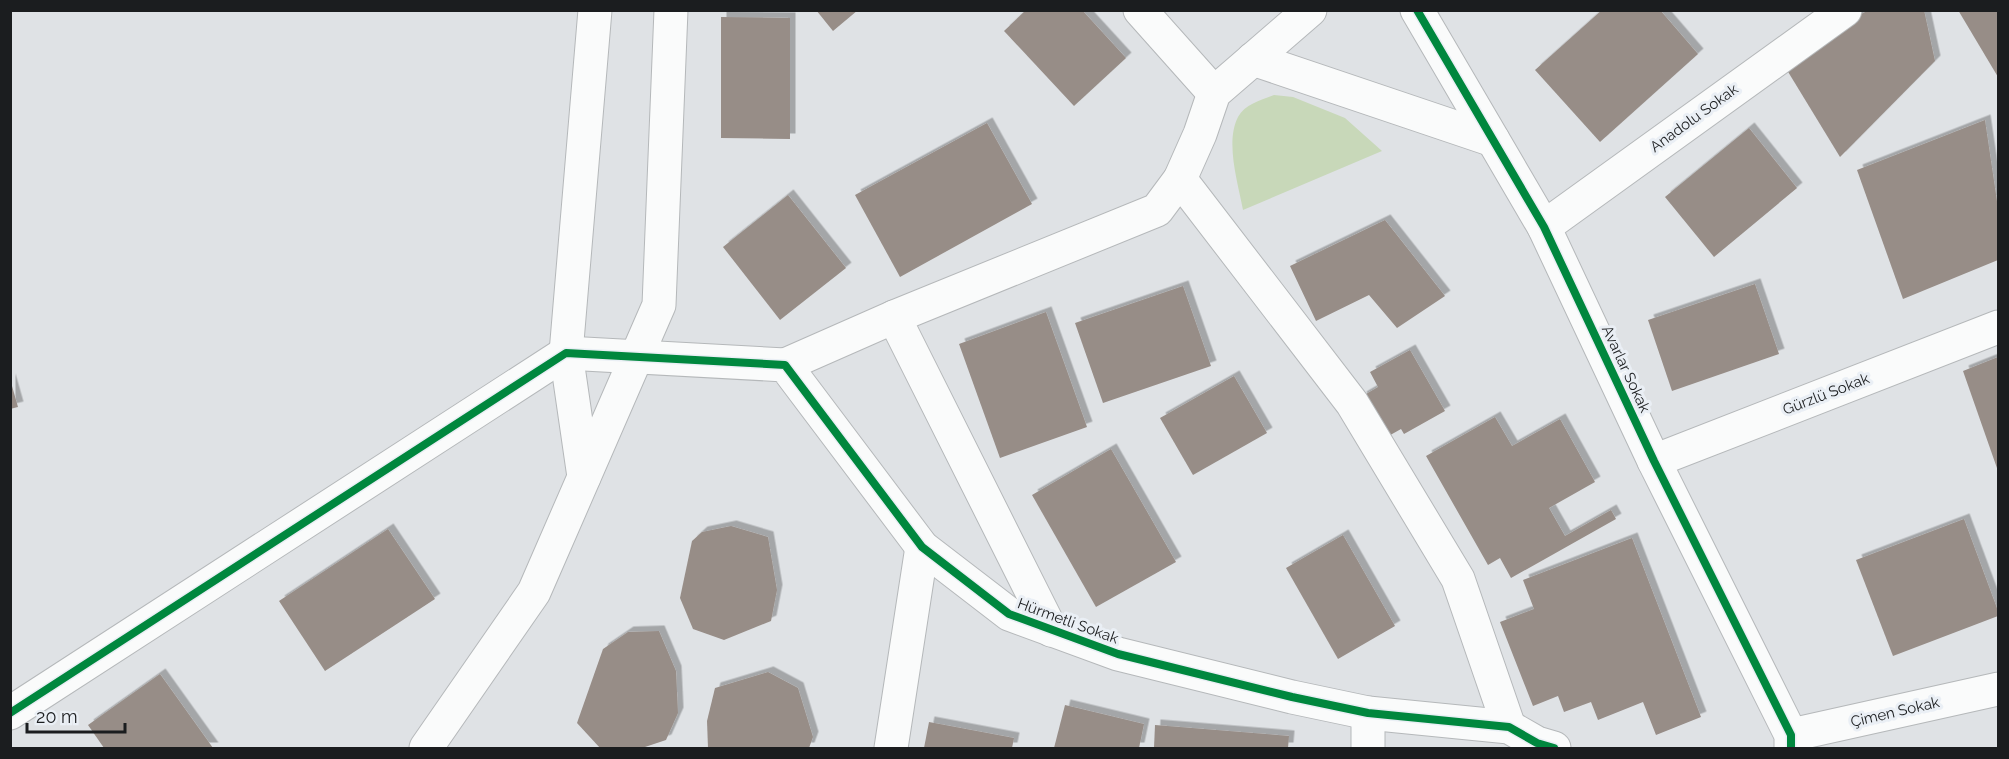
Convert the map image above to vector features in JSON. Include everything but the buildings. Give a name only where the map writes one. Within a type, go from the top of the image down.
[{"type":"street","points":[[584,477],[566,353],[595,10]]},
{"type":"street","points":[[434,747],[534,592],[659,305],[671,10]]},
{"type":"street","points":[[1140,10],[1214,93]]},
{"type":"street","points":[[10,713],[566,353],[785,365],[894,317],[1157,210],[1180,179],[1200,134],[1214,93],[1310,10]]},
{"type":"street","name":"Avarlar Sokak","points":[[1418,10],[1544,227],[1654,461],[1791,742]]},
{"type":"street","name":"Anadolu Sokak","points":[[1544,227],[1845,10]]},
{"type":"street","points":[[1253,59],[1493,140]]},
{"type":"street","points":[[1180,179],[1352,402],[1453,569],[1509,727]]},
{"type":"street","points":[[894,317],[1051,630]]},
{"type":"street","name":"Gürzlü Sokak","points":[[1654,461],[1998,327]]},
{"type":"street","name":"Hürmetli Sokak","points":[[785,365],[922,547],[1009,614],[1118,654],[1292,697],[1368,713],[1509,727],[1543,747]]},
{"type":"street","points":[[891,748],[922,547]]},
{"type":"street","name":"Çimen Sokak","points":[[1791,742],[1998,689]]},
{"type":"street","points":[[1368,713],[1368,748]]},
{"type":"green space","points":[[1274,95],[1293,97],[1345,118],[1382,151],[1243,210],[1234,163],[1234,127],[1238,117],[1245,109]]},
{"type":"cycle path","points":[[1417,10],[1544,227],[1654,461],[1791,735],[1791,748]]},
{"type":"cycle path","points":[[10,713],[566,353],[785,365],[922,547],[1009,614],[1118,654],[1292,697],[1368,713],[1509,727],[1537,743],[1554,748]]}]
